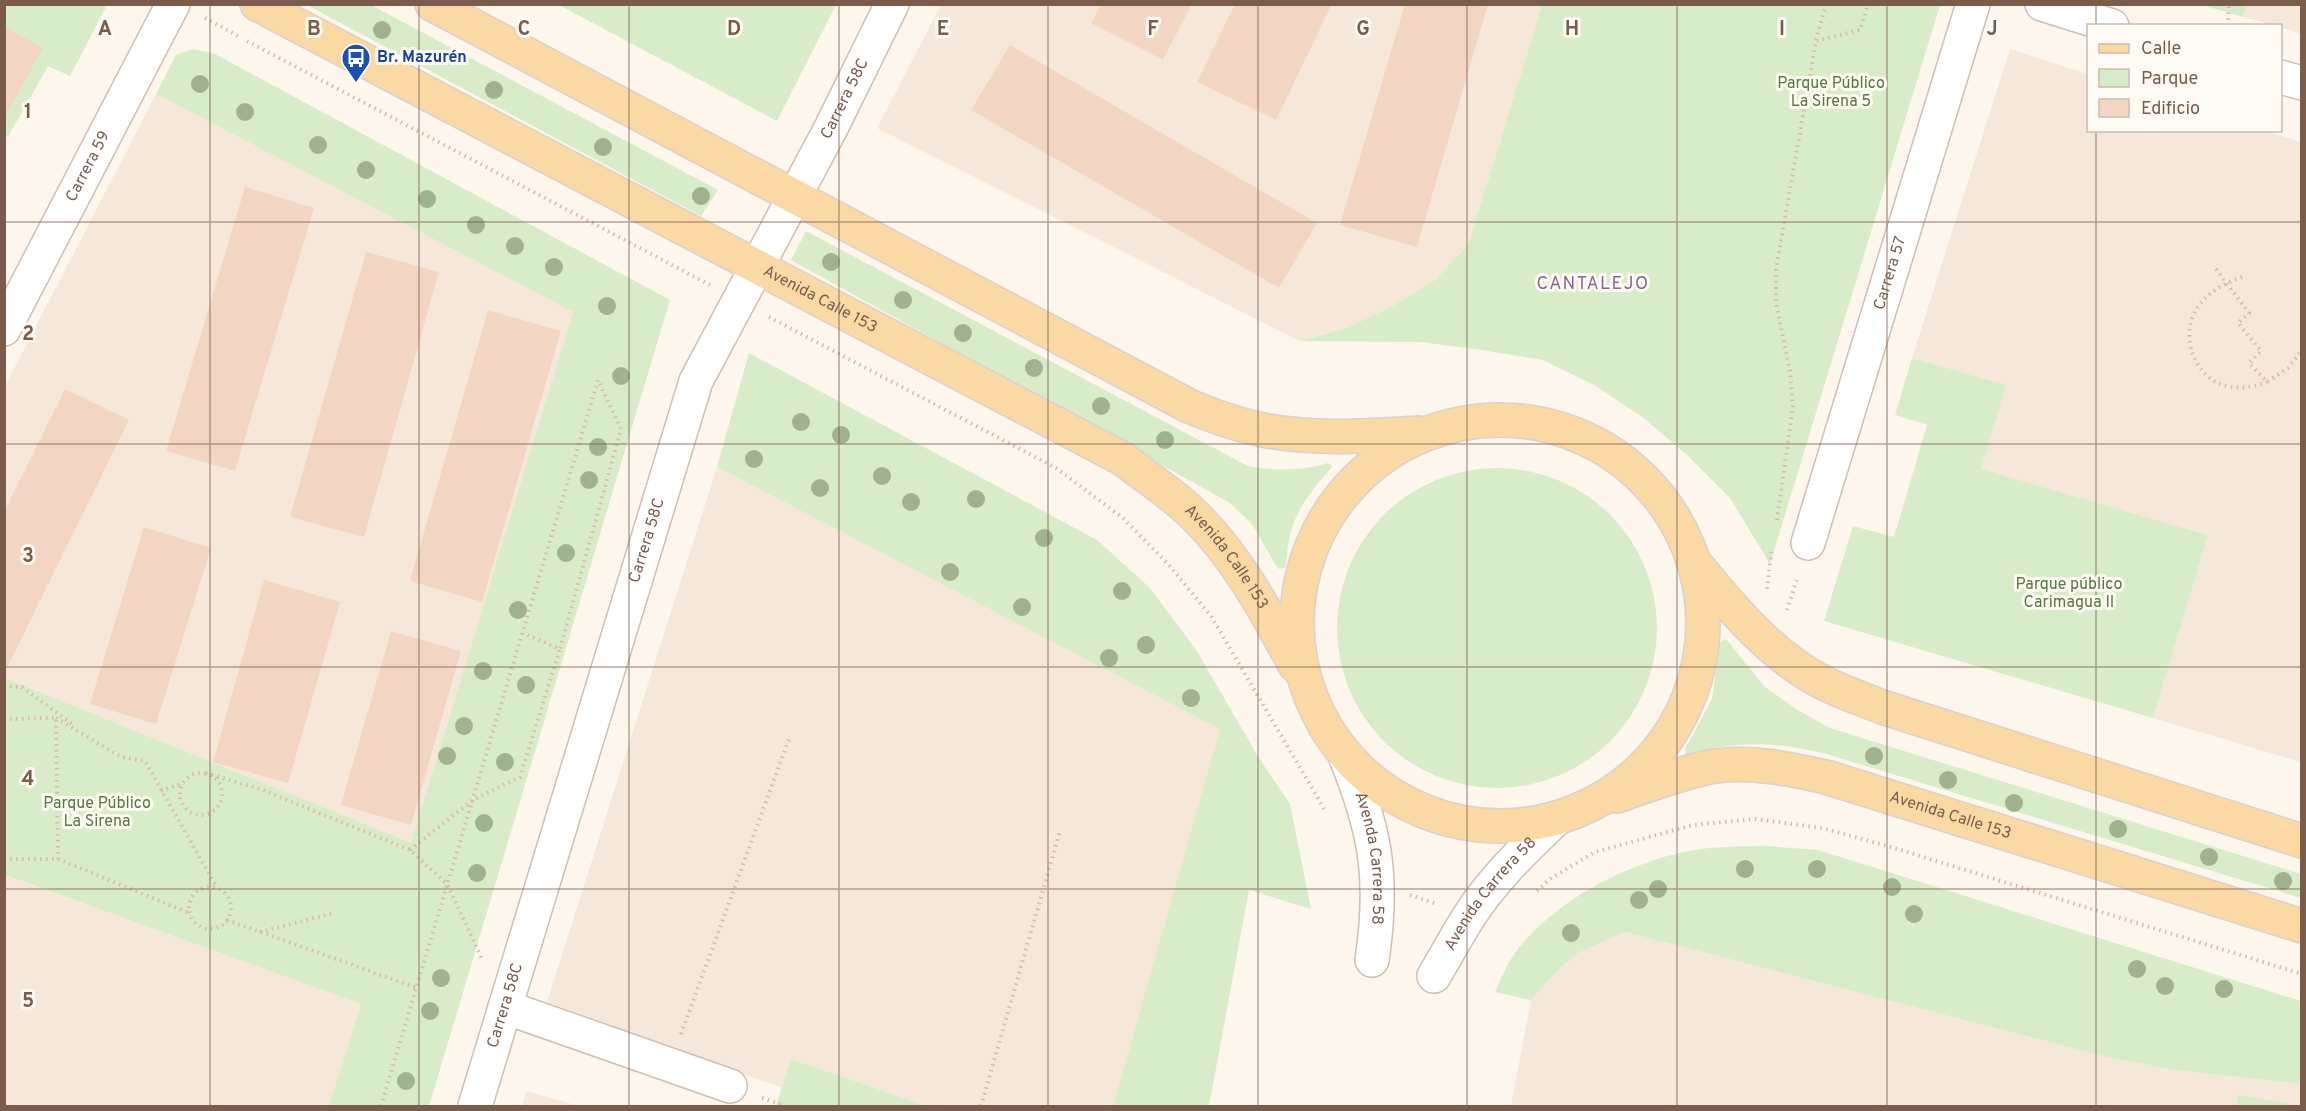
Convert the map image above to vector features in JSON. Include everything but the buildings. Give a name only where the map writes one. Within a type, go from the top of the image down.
[{"type":"main road","name":"Avenida Calle 153","points":[[257,4],[1123,459],[1193,514],[1235,564],[1258,597],[1306,685]]},
{"type":"main road","points":[[432,4],[1189,406],[1224,420],[1264,430],[1306,435],[1356,436],[1433,432],[1464,424],[1497,420],[1530,423],[1561,430],[1591,442],[1619,459],[1644,480],[1666,505],[1682,533],[1694,563],[1701,594],[1704,629],[1700,665],[1689,699],[1673,731],[1652,759],[1625,783],[1595,802],[1557,818],[1512,825],[1466,823],[1412,805],[1382,788],[1346,758],[1323,723],[1306,685],[1297,641],[1298,596],[1309,553],[1328,513],[1357,479],[1366,472],[1392,452],[1433,432]]},
{"type":"main road","points":[[1694,563],[1731,608],[1762,640],[1823,683],[1882,707],[2301,841]]},
{"type":"main road","name":"Avenida Calle 153","points":[[1595,802],[1716,766],[1745,765],[1786,768],[1837,781],[2301,926]]},
{"type":"street","name":"Carrera 58C","points":[[474,1107],[696,381],[831,128],[892,4]]},
{"type":"street","name":"Carrera 57","points":[[1808,543],[1973,4]]},
{"type":"street","points":[[2042,4],[2106,24]]},
{"type":"street","name":"Carrera 59","points":[[4,329],[187,10]]},
{"type":"street","points":[[2282,78],[2301,83]]},
{"type":"street","name":"Avenda Carrera 58","points":[[1346,758],[1362,798],[1373,841],[1378,885],[1377,922],[1372,960]]},
{"type":"street","name":"Avenida Carrera 58","points":[[1434,976],[1470,915],[1484,897],[1510,864],[1557,818]]},
{"type":"street","points":[[505,1007],[730,1086]]},
{"type":"path","points":[[1775,532],[1793,406],[1790,370],[1776,303],[1776,269],[1816,41],[1826,4]]},
{"type":"path","points":[[1816,41],[1860,30],[1868,4]]},
{"type":"path","points":[[2228,24],[2229,4]]},
{"type":"path","points":[[187,10],[687,273]]},
{"type":"path","points":[[2216,269],[2249,313],[2238,323],[2261,351],[2249,363],[2267,382]]},
{"type":"path","points":[[2242,276],[2210,294],[2196,309],[2190,327],[2190,347],[2197,365],[2211,379],[2229,387],[2249,388],[2267,382],[2288,368],[2301,350]]},
{"type":"path","points":[[788,327],[1056,468],[1123,518],[1168,564],[1211,616],[1324,807],[1328,818]]},
{"type":"path","points":[[381,1107],[447,884],[473,800],[598,380],[621,429],[560,649],[520,777],[473,800],[410,850]]},
{"type":"path","points":[[1767,589],[1773,543]]},
{"type":"path","points":[[523,633],[560,649]]},
{"type":"path","points":[[4,686],[22,687],[82,732]]},
{"type":"path","points":[[56,718],[58,858]]},
{"type":"path","points":[[4,719],[56,718],[121,756],[145,761],[217,888],[227,896],[230,902],[231,908],[227,920],[216,928],[202,928],[191,920],[190,900],[198,890],[217,888]]},
{"type":"path","points":[[669,1064],[790,736]]},
{"type":"path","points":[[161,791],[183,782],[193,774],[206,773],[260,789],[410,850],[447,884],[505,1007]]},
{"type":"path","points":[[183,782],[180,796],[185,809],[198,815],[212,812],[218,807],[223,794],[218,781],[206,773]]},
{"type":"path","points":[[1533,894],[1550,879],[1595,852],[1693,825],[1755,819],[1822,828],[1891,847],[2301,974]]},
{"type":"path","points":[[981,1107],[1060,831]]},
{"type":"path","points":[[4,859],[58,858],[189,913]]},
{"type":"path","points":[[1404,893],[1443,906]]},
{"type":"path","points":[[260,932],[334,913]]},
{"type":"path","points":[[227,920],[417,988]]},
{"type":"shaded area","points":[[941,5],[1542,5],[1468,245],[1435,280],[1392,306],[1347,328],[1300,341],[877,128]]},
{"type":"shaded area","points":[[2247,5],[2301,5],[2301,34],[2282,27],[2282,24],[2272,24],[2243,17]]},
{"type":"shaded area","points":[[2010,49],[2087,74],[2087,132],[2270,132],[2301,142],[2301,762],[2153,718],[2208,535],[1980,469],[2005,385],[1912,358]]},
{"type":"shaded area","points":[[156,94],[573,312],[411,844],[5,678],[4,388]]},
{"type":"shaded area","points":[[717,467],[1221,729],[1113,1106],[927,1106],[791,1059],[782,1088],[547,1002]]},
{"type":"shaded area","points":[[4,875],[361,1004],[329,1106],[5,1106]]},
{"type":"shaded area","points":[[1625,932],[2107,1057],[2174,1070],[2302,1084],[2301,1106],[1511,1106],[1531,1000],[1554,974],[1578,953]]},
{"type":"shaded area","points":[[526,1091],[579,1106],[522,1106]]},
{"type":"green space","points":[[102,4],[106,7],[70,76],[48,66],[8,137],[4,135],[4,5]]},
{"type":"green space","points":[[307,5],[371,5],[718,190],[701,216]]},
{"type":"green space","points":[[559,5],[836,5],[777,121]]},
{"type":"green space","name":"Parque Público La Sirena 5","points":[[1542,5],[1940,5],[1770,564],[1730,498],[1688,456],[1645,419],[1596,386],[1543,360],[1420,342],[1300,341],[1347,328],[1392,306],[1435,280],[1468,245]]},
{"type":"green space","points":[[2202,5],[2247,5],[2243,17]]},
{"type":"green space","name":"Parque Público La Sirena","points":[[193,49],[215,54],[670,300],[429,1106],[329,1106],[361,1004],[5,875],[5,678],[411,843],[573,312],[156,94],[176,55]]},
{"type":"green space","points":[[806,231],[1248,466],[1288,469],[1308,468],[1328,463],[1331,465],[1332,467],[1311,492],[1295,519],[1285,568],[1277,567],[1251,523],[1230,503],[791,260]]},
{"type":"green space","points":[[749,353],[1097,540],[1150,588],[1197,651],[1257,755],[1290,804],[1311,909],[1249,890],[1209,1106],[1113,1106],[1220,729],[717,467]]},
{"type":"green space","name":"Parque público Carimagua II","points":[[1912,358],[2006,385],[1981,469],[2208,535],[2153,718],[1824,621],[1853,526],[1894,537],[1927,425],[1895,415]]},
{"type":"green space","points":[[1497,468],[1528,471],[1558,480],[1586,495],[1610,515],[1630,539],[1645,567],[1654,597],[1657,628],[1654,659],[1645,689],[1630,717],[1610,741],[1586,761],[1558,776],[1528,785],[1497,788],[1466,785],[1436,776],[1408,761],[1384,741],[1364,717],[1349,689],[1340,659],[1337,628],[1340,597],[1349,567],[1364,539],[1384,515],[1408,495],[1436,480],[1466,471]]},
{"type":"green space","points":[[1726,639],[1764,686],[1796,709],[1830,728],[2301,874],[2301,898],[1823,753],[1756,744],[1722,747],[1689,756],[1685,749],[1712,699],[1720,642]]},
{"type":"green space","points":[[1766,846],[1818,850],[2301,1001],[2301,1084],[2174,1070],[2107,1057],[1625,932],[1578,953],[1554,974],[1531,1000],[1495,992],[1511,959],[1527,938],[1570,901],[1595,886],[1622,872],[1675,854],[1709,848]]},
{"type":"green space","points":[[791,1059],[927,1106],[776,1106]]},
{"type":"green space","points":[[2238,1095],[2301,1106],[2236,1106]]},
{"type":"place","name":"Br. Mazurén","points":[[356,84]]},
{"type":"district","name":"CANTALEJO","points":[[1593,284]]}]
